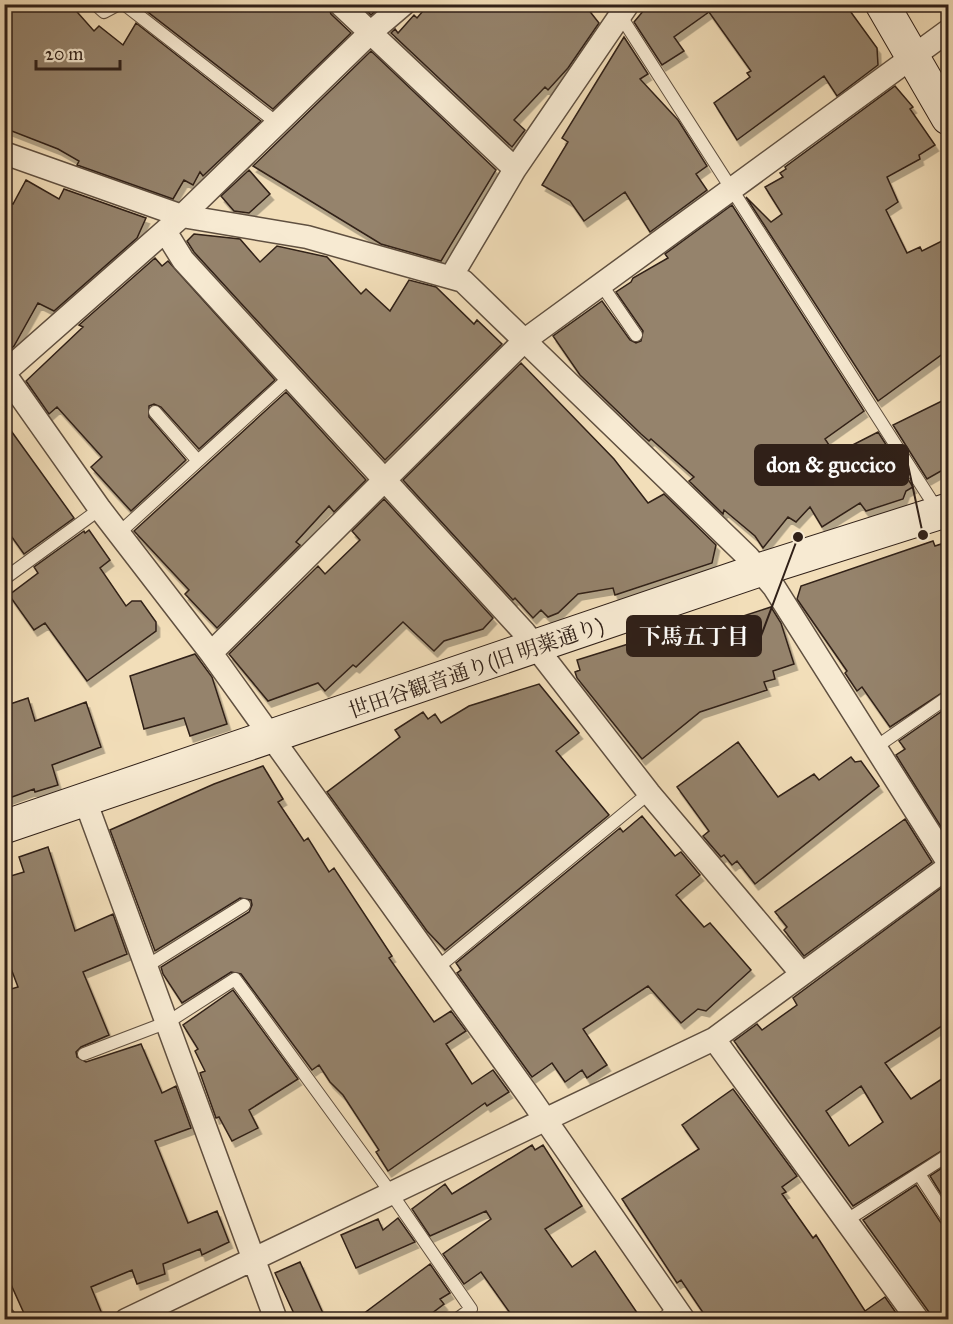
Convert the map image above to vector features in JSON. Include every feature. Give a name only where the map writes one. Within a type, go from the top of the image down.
[{"type":"street","points":[[340,4],[514,170]]},
{"type":"street","points":[[404,4],[370,33],[182,216],[4,373],[100,509],[211,653],[545,1119],[674,1316]]},
{"type":"street","points":[[882,4],[948,118]]},
{"type":"street","points":[[452,277],[514,170],[620,8]]},
{"type":"street","points":[[211,653],[525,340],[948,31]]},
{"type":"street","points":[[4,153],[182,216],[307,237],[462,281],[525,340],[774,587],[948,862]]},
{"type":"street","points":[[165,231],[183,260],[524,632],[649,793],[801,973]]},
{"type":"street","name":"世田谷観音通り(旧 明薬通り)","points":[[4,827],[759,570],[945,516]]},
{"type":"street","points":[[85,800],[276,1320]]},
{"type":"street","points":[[126,1320],[714,1039],[948,867]]},
{"type":"street","points":[[714,1039],[918,1320]]},
{"type":"lane","points":[[95,4],[104,12],[122,4],[277,123]]},
{"type":"lane","points":[[620,8],[732,188],[945,516]]},
{"type":"lane","points":[[601,284],[636,335]]},
{"type":"lane","points":[[119,533],[290,377]]},
{"type":"lane","points":[[154,412],[198,461]]},
{"type":"lane","points":[[4,579],[100,509]]},
{"type":"lane","points":[[876,747],[948,697]]},
{"type":"lane","points":[[437,968],[649,793]]},
{"type":"lane","points":[[147,966],[244,905]]},
{"type":"lane","points":[[84,1054],[168,1022],[236,979],[391,1193],[471,1309],[456,1320]]},
{"type":"lane","points":[[847,1220],[948,1155]]},
{"type":"lane","points":[[919,1174],[948,1219]]},
{"type":"building","points":[[4,4],[70,4],[94,31],[99,26],[123,45],[136,23],[261,121],[203,176],[200,172],[193,185],[184,180],[173,199],[77,165],[79,161],[58,149],[4,128]]},
{"type":"building","points":[[147,4],[327,4],[331,14],[351,33],[273,109],[144,9]]},
{"type":"building","points":[[360,4],[379,4],[380,7],[371,15]]},
{"type":"building","points":[[429,4],[584,4],[599,23],[568,68],[548,90],[545,87],[514,120],[525,130],[512,147],[391,33],[395,29],[398,33],[414,15],[417,18]]},
{"type":"building","points":[[649,4],[845,4],[877,48],[878,65],[837,96],[824,76],[737,140],[714,103],[750,77],[747,73],[751,71],[709,12],[674,37],[684,51],[662,65],[634,22]]},
{"type":"building","points":[[624,37],[648,74],[640,79],[678,120],[707,166],[696,174],[707,190],[650,232],[625,192],[584,221],[570,201],[542,185],[568,142],[562,138]]},
{"type":"building","points":[[371,51],[496,170],[441,261],[381,244],[253,166]]},
{"type":"building","points":[[895,86],[913,107],[910,109],[935,145],[919,155],[920,159],[887,177],[898,202],[886,210],[907,253],[920,247],[922,251],[948,238],[948,350],[878,401],[746,197],[771,222],[782,214],[765,187],[783,177],[780,173],[786,169],[785,167]]},
{"type":"building","points":[[249,170],[270,194],[249,213],[234,211],[221,196]]},
{"type":"building","points":[[26,180],[59,199],[64,189],[146,218],[137,238],[54,311],[38,303],[14,346],[4,355],[4,200],[13,204]]},
{"type":"building","points":[[732,205],[864,411],[825,439],[835,454],[878,432],[913,487],[906,491],[903,499],[866,511],[860,503],[822,527],[810,507],[796,522],[788,517],[763,548],[755,536],[724,510],[723,514],[689,481],[694,477],[651,439],[649,441],[641,434],[580,375],[553,336],[602,301],[630,340],[636,343],[641,341],[643,331],[616,292],[631,282],[633,278],[668,258],[665,254]]},
{"type":"building","points":[[194,234],[240,239],[260,262],[277,246],[327,257],[361,294],[366,289],[390,311],[409,280],[436,287],[474,324],[477,320],[502,344],[385,460],[194,252],[187,241]]},
{"type":"building","points":[[155,258],[162,266],[168,261],[275,380],[199,449],[161,407],[154,404],[149,406],[149,417],[186,460],[131,511],[91,467],[102,457],[57,407],[49,414],[26,381],[83,327],[79,325]]},
{"type":"building","points":[[521,363],[614,459],[648,503],[664,494],[716,545],[712,563],[615,595],[613,588],[578,594],[558,613],[548,617],[541,610],[533,618],[515,598],[513,600],[403,480]]},
{"type":"building","points":[[286,392],[366,480],[334,512],[329,506],[296,542],[300,545],[217,628],[185,594],[189,590],[134,531]]},
{"type":"building","points":[[948,398],[948,467],[927,479],[893,425]]},
{"type":"building","points":[[4,421],[74,518],[24,554],[4,526]]},
{"type":"building","points":[[384,499],[493,618],[483,629],[444,641],[434,651],[403,622],[356,667],[353,665],[325,691],[318,683],[268,701],[229,654],[318,566],[325,574],[360,540],[352,531]]},
{"type":"building","points":[[89,530],[110,560],[100,568],[126,606],[132,601],[141,601],[156,622],[156,631],[87,681],[45,623],[34,630],[9,595],[38,573],[34,567],[84,531],[85,533]]},
{"type":"building","points":[[933,541],[935,546],[941,544],[948,566],[948,689],[890,727],[862,687],[857,691],[845,673],[847,671],[797,599],[801,586]]},
{"type":"building","points":[[771,607],[781,623],[794,664],[773,671],[775,679],[764,682],[767,690],[700,712],[642,759],[577,678],[575,672],[580,670],[577,660],[686,626],[694,648],[735,633],[731,620]]},
{"type":"building","points":[[195,654],[212,677],[227,724],[190,736],[184,718],[144,729],[130,676]]},
{"type":"building","points":[[539,684],[579,733],[556,751],[609,815],[445,950],[427,931],[327,792],[400,737],[395,730],[423,712],[428,719],[435,714],[441,723],[469,706]]},
{"type":"building","points":[[28,698],[35,721],[86,702],[101,747],[52,765],[58,785],[35,792],[34,789],[4,800],[4,706]]},
{"type":"building","points":[[948,707],[948,838],[896,755],[905,749],[899,741]]},
{"type":"building","points":[[738,742],[778,797],[814,774],[819,780],[851,757],[855,762],[861,761],[879,786],[755,884],[737,861],[732,865],[724,855],[721,857],[703,836],[709,831],[677,787]]},
{"type":"building","points":[[263,766],[283,799],[278,802],[304,841],[308,838],[329,872],[334,868],[392,956],[389,958],[434,1022],[451,1011],[466,1031],[446,1044],[472,1084],[493,1070],[509,1092],[487,1106],[485,1103],[388,1171],[376,1152],[379,1150],[343,1095],[330,1082],[319,1065],[312,1070],[241,974],[231,972],[182,1003],[163,974],[161,967],[249,912],[252,905],[251,900],[240,898],[155,951],[110,830],[214,784]]},
{"type":"building","points":[[642,816],[675,856],[681,852],[700,875],[676,895],[704,927],[710,923],[751,970],[706,1011],[698,1009],[681,1023],[648,986],[583,1029],[607,1065],[587,1078],[582,1070],[565,1082],[552,1063],[532,1077],[457,973],[461,970],[456,963],[620,828],[623,832]]},
{"type":"building","points":[[905,819],[932,862],[804,956],[784,930],[787,927],[775,912]]},
{"type":"building","points":[[48,847],[75,931],[113,914],[127,954],[83,972],[109,1035],[81,1047],[76,1052],[77,1057],[86,1062],[141,1044],[162,1093],[176,1086],[191,1128],[155,1141],[188,1223],[217,1211],[229,1242],[202,1255],[200,1249],[163,1264],[165,1274],[137,1284],[132,1270],[91,1287],[102,1314],[87,1320],[27,1320],[4,1269],[4,991],[18,987],[4,950],[4,878],[24,872],[19,857]]},
{"type":"building","points":[[948,883],[948,1022],[885,1063],[911,1099],[948,1075],[948,1147],[853,1206],[734,1041],[757,1024],[762,1030],[797,1005],[793,998]],"holes":[[[861,1086],[883,1122],[849,1146],[826,1111]]]},
{"type":"building","points":[[233,990],[298,1079],[249,1110],[258,1128],[232,1141],[219,1117],[216,1118],[200,1073],[205,1071],[195,1051],[198,1049],[183,1025]]},
{"type":"building","points":[[733,1089],[797,1176],[782,1187],[786,1192],[782,1194],[813,1238],[816,1235],[865,1311],[885,1297],[901,1320],[708,1320],[681,1280],[677,1283],[622,1199],[699,1149],[682,1125]]},
{"type":"building","points":[[532,1145],[535,1150],[543,1145],[582,1206],[545,1229],[572,1267],[595,1251],[642,1320],[515,1320],[481,1272],[464,1284],[443,1254],[491,1219],[486,1211],[430,1236],[412,1209],[445,1184],[452,1194]]},
{"type":"building","points":[[948,1164],[948,1205],[930,1176]]},
{"type":"building","points":[[916,1185],[941,1223],[948,1227],[948,1320],[931,1320],[929,1312],[863,1220]]},
{"type":"building","points":[[398,1218],[415,1242],[356,1268],[341,1235],[378,1219],[383,1230]]},
{"type":"building","points":[[300,1262],[326,1320],[297,1320],[275,1273]]},
{"type":"building","points":[[430,1264],[450,1293],[440,1299],[444,1304],[423,1320],[355,1320]]},
{"type":"place","name":"don & guccico","points":[[923,535]]},
{"type":"place","name":"下馬五丁目","points":[[798,537]]}]
